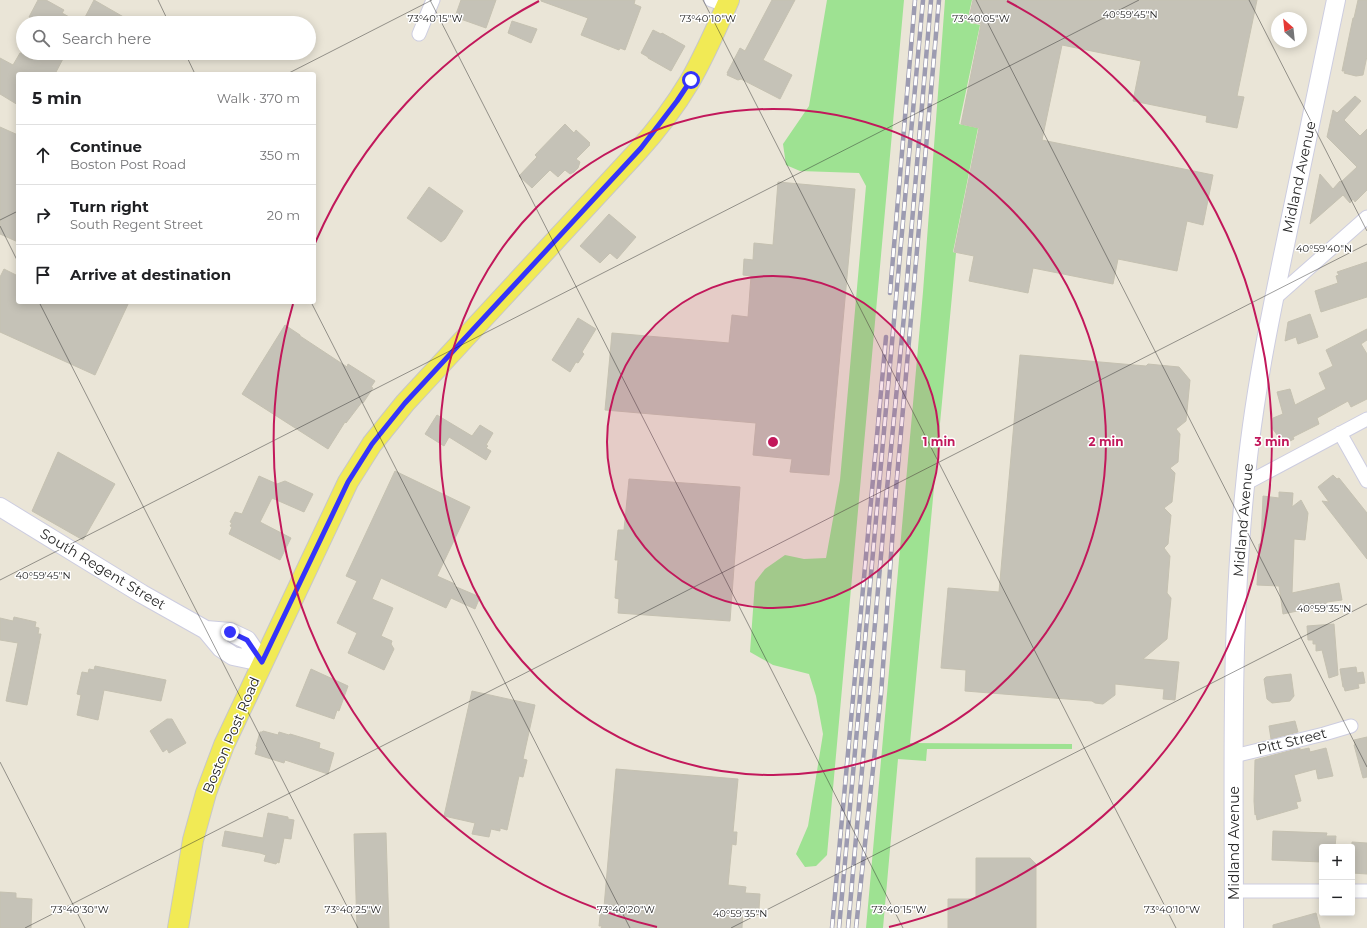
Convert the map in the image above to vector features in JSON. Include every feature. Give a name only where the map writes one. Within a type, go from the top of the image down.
[{"type":"main road","name":"Boston Post Road","points":[[178,928],[192,840],[206,793],[224,745],[347,484],[372,444],[405,403],[660,125],[691,80],[722,2]]},
{"type":"street","points":[[419,34],[433,0]]},
{"type":"street","name":"Midland Avenue","points":[[1234,928],[1234,756],[1237,581],[1245,484],[1255,408],[1274,299],[1336,0]]},
{"type":"street","points":[[1274,299],[1367,217]]},
{"type":"street","points":[[1245,484],[1367,419]]},
{"type":"street","points":[[1340,434],[1367,481]]},
{"type":"street","name":"South Regent Street","points":[[0,508],[142,594],[206,630],[230,632],[247,640],[262,662]]},
{"type":"street","name":"Pitt Street","points":[[1234,756],[1351,726]]},
{"type":"street","points":[[1234,891],[1319,891]]},
{"type":"street","points":[[1355,891],[1367,891]]},
{"type":"green space","points":[[827,0],[904,0],[827,855],[816,866],[805,867],[796,854],[808,826],[823,734],[816,696],[809,674],[773,665],[750,652],[755,582],[765,569],[785,555],[804,559],[826,558],[840,480],[866,186],[859,173],[800,171],[786,165],[783,144],[809,106]]},
{"type":"green space","points":[[945,0],[972,0],[967,22],[980,25],[959,124],[978,128],[953,252],[956,253],[910,743],[1072,744],[1072,749],[927,749],[926,761],[898,759],[883,928],[866,928],[923,292]]},
{"type":"building","points":[[38,0],[46,0],[64,10],[62,13],[67,16],[30,16]]},
{"type":"building","points":[[94,0],[122,16],[86,16]]},
{"type":"building","points":[[461,0],[496,0],[486,28],[455,17]]},
{"type":"building","points":[[541,0],[635,0],[634,4],[641,7],[625,50],[620,48],[619,50],[581,35],[588,18]]},
{"type":"building","points":[[772,0],[795,0],[763,60],[792,75],[780,99],[741,79],[738,80],[727,75],[740,48],[745,51]]},
{"type":"building","points":[[973,0],[1257,0],[1237,96],[1244,97],[1237,128],[1206,122],[1207,116],[1133,101],[1141,61],[1062,45],[1042,140],[1213,175],[1203,225],[1187,221],[1177,271],[1118,259],[1113,284],[1033,268],[1028,293],[969,281],[974,256],[954,252],[979,128],[961,124],[981,24],[968,22]]},
{"type":"building","points":[[1358,0],[1367,0],[1367,56],[1363,75],[1356,76],[1344,73],[1345,71],[1342,71]]},
{"type":"building","points":[[512,21],[537,29],[531,43],[508,33]]},
{"type":"building","points":[[653,30],[661,34],[662,33],[685,46],[671,71],[641,53]]},
{"type":"building","points":[[0,58],[13,65],[16,60],[62,60],[56,72],[16,72],[16,104],[0,94]]},
{"type":"building","points":[[1355,96],[1361,101],[1344,120],[1360,136],[1367,129],[1367,190],[1355,202],[1353,199],[1350,203],[1343,195],[1310,224],[1320,174],[1333,189],[1357,167],[1327,137],[1333,110],[1337,113]]},
{"type":"building","points":[[565,124],[574,133],[576,130],[590,143],[590,145],[576,159],[580,162],[578,168],[574,172],[570,174],[565,170],[558,177],[550,170],[532,188],[519,176],[537,157],[535,155]]},
{"type":"building","points":[[0,127],[16,134],[16,241],[0,234]]},
{"type":"building","points":[[778,182],[855,189],[829,475],[790,472],[792,459],[753,455],[756,423],[605,410],[612,333],[729,343],[732,315],[748,317],[751,276],[743,275],[744,259],[753,260],[754,243],[773,245]]},
{"type":"building","points":[[429,187],[463,211],[445,239],[441,242],[407,218]]},
{"type":"building","points":[[609,214],[636,237],[617,259],[610,253],[600,263],[580,246]]},
{"type":"building","points":[[1367,262],[1367,297],[1321,312],[1315,291],[1338,283],[1336,276],[1339,275],[1337,272]]},
{"type":"building","points":[[4,269],[16,275],[16,304],[128,304],[95,375],[0,332],[0,277]]},
{"type":"building","points":[[1310,314],[1318,337],[1298,344],[1296,337],[1285,341],[1288,322]]},
{"type":"building","points":[[578,318],[596,329],[582,352],[584,354],[578,363],[576,362],[570,372],[552,360]]},
{"type":"building","points":[[285,325],[347,367],[348,364],[375,381],[371,387],[373,388],[363,403],[362,402],[346,423],[345,422],[328,449],[242,394]]},
{"type":"building","points":[[1367,329],[1367,340],[1361,344],[1367,354],[1367,399],[1351,407],[1348,401],[1317,418],[1319,424],[1293,437],[1294,439],[1284,444],[1272,428],[1273,418],[1283,414],[1277,392],[1290,389],[1295,405],[1326,389],[1319,373],[1333,366],[1326,350]]},
{"type":"building","points":[[1020,355],[1146,366],[1148,364],[1179,367],[1190,380],[1186,421],[1176,429],[1180,434],[1178,462],[1170,468],[1175,473],[1172,502],[1164,508],[1171,515],[1168,544],[1164,548],[1170,556],[1167,593],[1171,598],[1167,639],[1143,659],[1179,662],[1175,700],[1163,699],[1164,689],[1115,684],[1115,695],[1103,704],[1092,701],[965,691],[966,670],[941,668],[948,588],[999,592]]},
{"type":"building","points":[[437,415],[472,436],[480,425],[493,433],[486,445],[488,446],[486,448],[491,451],[486,460],[449,437],[444,446],[425,434]]},
{"type":"building","points":[[58,452],[115,484],[83,540],[32,511]]},
{"type":"building","points":[[395,471],[470,507],[437,576],[455,584],[454,586],[480,597],[475,609],[451,598],[446,608],[381,578],[372,599],[393,608],[381,636],[392,641],[391,644],[394,649],[384,670],[348,653],[357,633],[337,623],[357,581],[346,576]]},
{"type":"building","points":[[1333,475],[1337,479],[1339,478],[1367,513],[1367,559],[1322,501],[1329,502],[1318,487]]},
{"type":"building","points":[[259,476],[277,484],[285,481],[313,494],[304,512],[272,498],[260,522],[291,538],[280,560],[229,534],[232,527],[230,526],[232,523],[230,522],[235,512],[242,514]]},
{"type":"building","points":[[629,479],[740,487],[730,621],[618,613],[619,599],[615,598],[618,560],[615,560],[618,530],[624,530]]},
{"type":"building","points":[[1279,492],[1293,493],[1292,507],[1301,500],[1308,513],[1305,540],[1294,539],[1292,593],[1339,583],[1342,600],[1327,602],[1326,605],[1283,614],[1279,586],[1257,585],[1259,544],[1261,544],[1263,496],[1279,498]]},
{"type":"building","points":[[14,617],[36,622],[35,627],[39,628],[38,634],[41,634],[27,705],[6,701],[18,643],[0,640],[0,618],[13,621]]},
{"type":"building","points":[[1334,624],[1338,675],[1329,678],[1322,650],[1316,651],[1316,644],[1313,644],[1313,640],[1308,640],[1307,626]]},
{"type":"building","points":[[95,666],[166,680],[161,701],[104,690],[98,720],[77,715],[81,695],[77,694],[82,672],[88,673],[89,669],[94,670]]},
{"type":"building","points":[[1356,667],[1357,673],[1363,672],[1365,683],[1358,684],[1359,688],[1345,691],[1340,669]]},
{"type":"building","points":[[311,669],[348,686],[339,711],[337,710],[334,719],[296,706]]},
{"type":"building","points":[[1291,674],[1294,696],[1290,701],[1272,703],[1267,699],[1264,679],[1266,677]]},
{"type":"building","points":[[472,691],[535,705],[523,759],[527,760],[523,777],[519,776],[507,830],[500,828],[500,831],[491,829],[489,837],[472,834],[475,823],[444,816]]},
{"type":"building","points":[[167,719],[172,719],[186,743],[169,753],[167,749],[163,752],[150,731]]},
{"type":"building","points":[[1295,721],[1298,732],[1271,739],[1269,726]]},
{"type":"building","points":[[263,731],[278,735],[279,732],[290,734],[320,743],[319,748],[334,753],[328,774],[285,760],[284,763],[255,754],[260,732]]},
{"type":"building","points":[[1367,737],[1367,777],[1363,778],[1354,740]]},
{"type":"building","points":[[1300,748],[1300,750],[1309,748],[1310,752],[1326,748],[1333,776],[1318,779],[1316,769],[1294,775],[1301,801],[1296,802],[1298,808],[1257,820],[1254,801],[1255,760]]},
{"type":"building","points":[[616,769],[738,779],[733,832],[737,832],[736,845],[732,844],[728,885],[746,887],[745,893],[760,894],[759,909],[743,908],[742,928],[601,928],[602,926],[599,926],[601,906],[604,907]]},
{"type":"building","points":[[268,813],[288,817],[288,819],[294,820],[291,839],[284,838],[279,863],[277,862],[276,864],[264,861],[266,855],[260,853],[222,846],[225,831],[263,838]]},
{"type":"building","points":[[1273,831],[1327,833],[1326,836],[1336,836],[1335,844],[1319,844],[1319,862],[1272,860]]},
{"type":"building","points":[[386,833],[389,928],[357,928],[354,834]]},
{"type":"building","points":[[1352,842],[1367,843],[1367,874],[1355,873],[1355,844],[1352,844]]},
{"type":"building","points":[[976,858],[1030,858],[1036,864],[1036,928],[948,928],[948,899],[976,899]]},
{"type":"building","points":[[0,892],[16,893],[16,898],[32,899],[31,928],[0,928]]},
{"type":"building","points":[[1316,913],[1320,928],[1273,928],[1273,925]]},
{"type":"railway","points":[[890,293],[915,0]]},
{"type":"railway","points":[[839,928],[923,0]]},
{"type":"railway","points":[[848,928],[886,499],[904,316],[931,0]]},
{"type":"railway","points":[[856,928],[881,694],[895,500],[939,0]]},
{"type":"railway","points":[[832,928],[886,337]]},
{"type":"route","points":[[230,632],[247,640],[262,662],[347,484],[372,444],[388,422],[641,148],[660,125],[691,80]]}]
